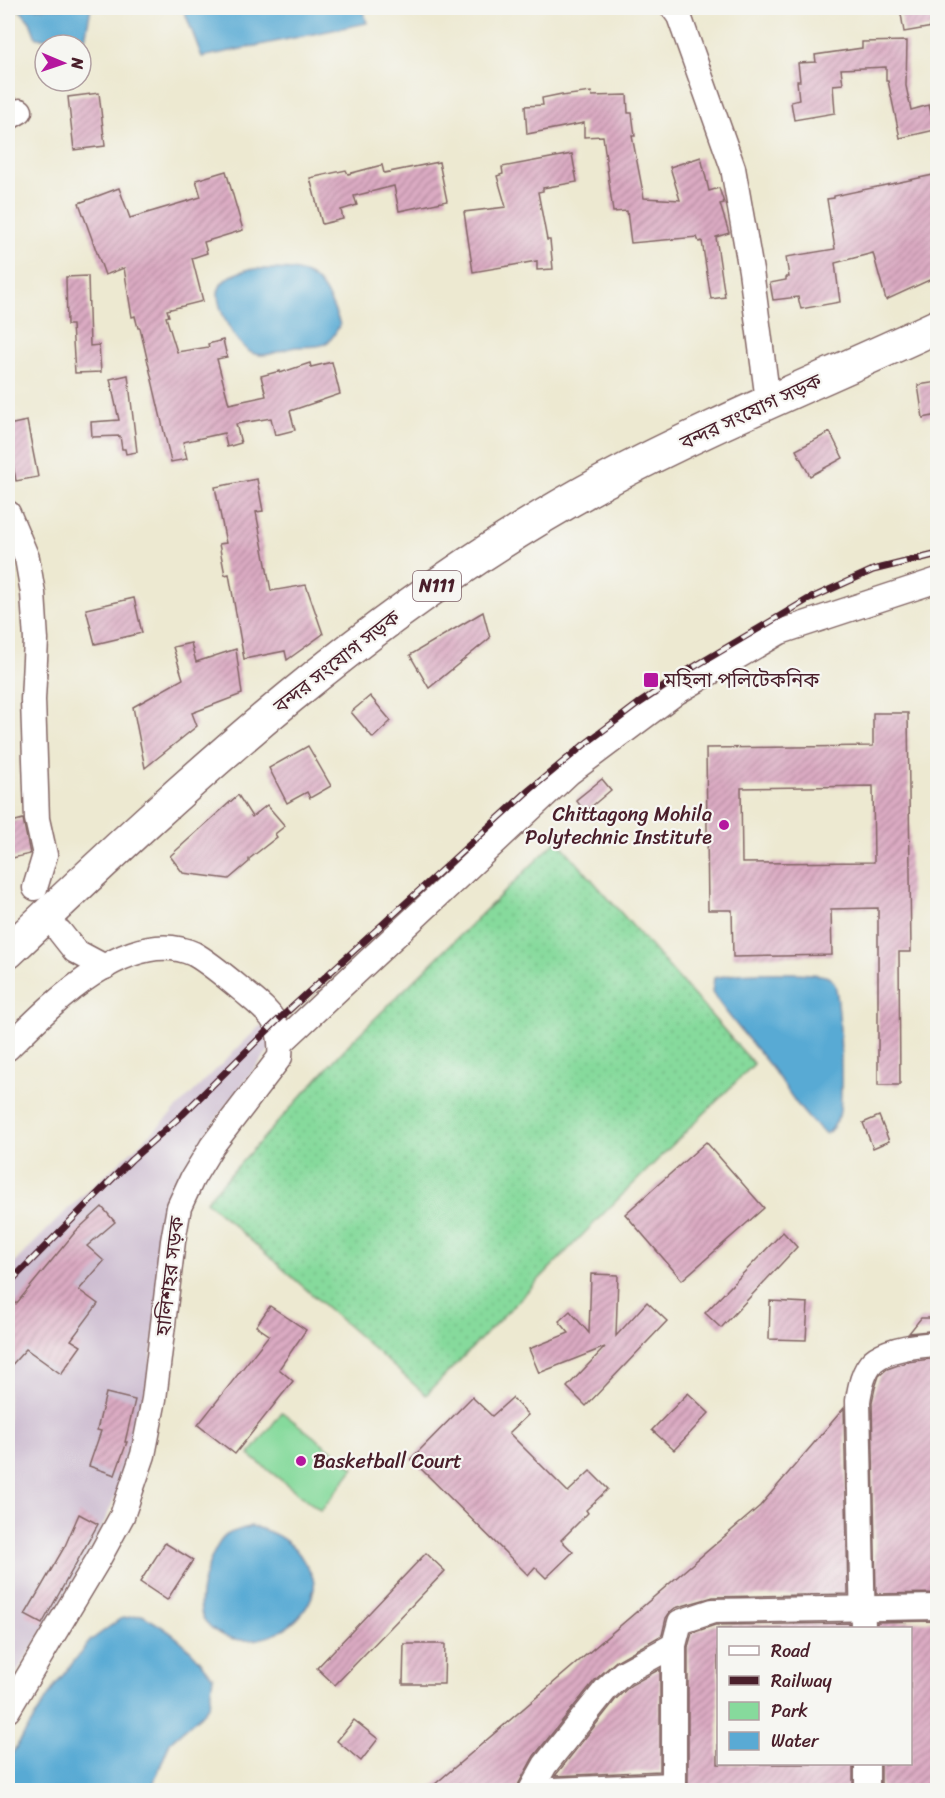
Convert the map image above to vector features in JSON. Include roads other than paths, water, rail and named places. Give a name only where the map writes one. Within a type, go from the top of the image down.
[{"type":"highway","name":"বন্দর সংযোগ সড়ক","points":[[8,952],[144,823],[305,684],[421,596],[515,535],[603,483],[768,401],[938,326]]},
{"type":"street","points":[[673,8],[679,16],[733,168],[751,271],[768,401]]},
{"type":"street","points":[[8,513],[27,558],[33,593],[36,640],[33,700],[37,819],[45,855],[35,888]]},
{"type":"street","points":[[8,1048],[76,985],[105,967],[142,950],[162,947],[178,949],[195,955],[234,984],[276,1022],[281,1043],[568,773],[677,692],[780,632],[938,580]]},
{"type":"street","points":[[60,932],[75,951],[105,967]]},
{"type":"street","name":"হালিশহর সড়ক","points":[[8,1710],[122,1516],[143,1455],[154,1399],[172,1241],[179,1207],[192,1179],[212,1146],[280,1057],[281,1043]]},
{"type":"street","points":[[863,1618],[858,1401],[862,1379],[873,1361],[897,1350],[938,1344]]},
{"type":"street","points":[[554,1791],[674,1788],[674,1645],[680,1622],[713,1611],[863,1618],[938,1607]]},
{"type":"street","points":[[531,1791],[545,1765],[606,1689],[623,1673],[674,1645]]},
{"type":"street","points":[[867,1765],[867,1791]]},
{"type":"water","points":[[18,8],[91,8],[86,33],[34,33],[30,22]]},
{"type":"water","points":[[183,8],[363,8],[367,23],[202,57]]},
{"type":"water","points":[[249,269],[297,271],[317,281],[325,291],[340,324],[331,339],[323,345],[296,347],[265,355],[248,351],[228,326],[218,296],[224,281]]},
{"type":"water","points":[[736,974],[822,975],[834,983],[840,1027],[840,1106],[837,1121],[826,1134],[808,1118],[712,992],[714,978]]},
{"type":"water","points":[[251,1526],[274,1534],[293,1547],[311,1574],[314,1589],[308,1605],[297,1619],[283,1630],[267,1637],[250,1640],[234,1639],[218,1633],[205,1621],[201,1603],[202,1590],[204,1577],[219,1543],[228,1534]]},
{"type":"water","points":[[142,1615],[164,1628],[181,1642],[213,1677],[209,1705],[170,1742],[151,1790],[8,1790],[8,1760],[56,1684],[90,1641],[120,1619]]},
{"type":"railway","points":[[8,1284],[131,1160],[183,1114],[276,1022],[527,792],[585,744],[638,704],[692,668],[807,600],[873,570],[938,554]]},
{"type":"place","name":"মহিলা পলিটেকনিক","points":[[651,680]]},
{"type":"place","name":"Chittagong Mohila Polytechnic Institute","points":[[724,825]]},
{"type":"place","name":"Basketball Court","points":[[301,1461]]}]
